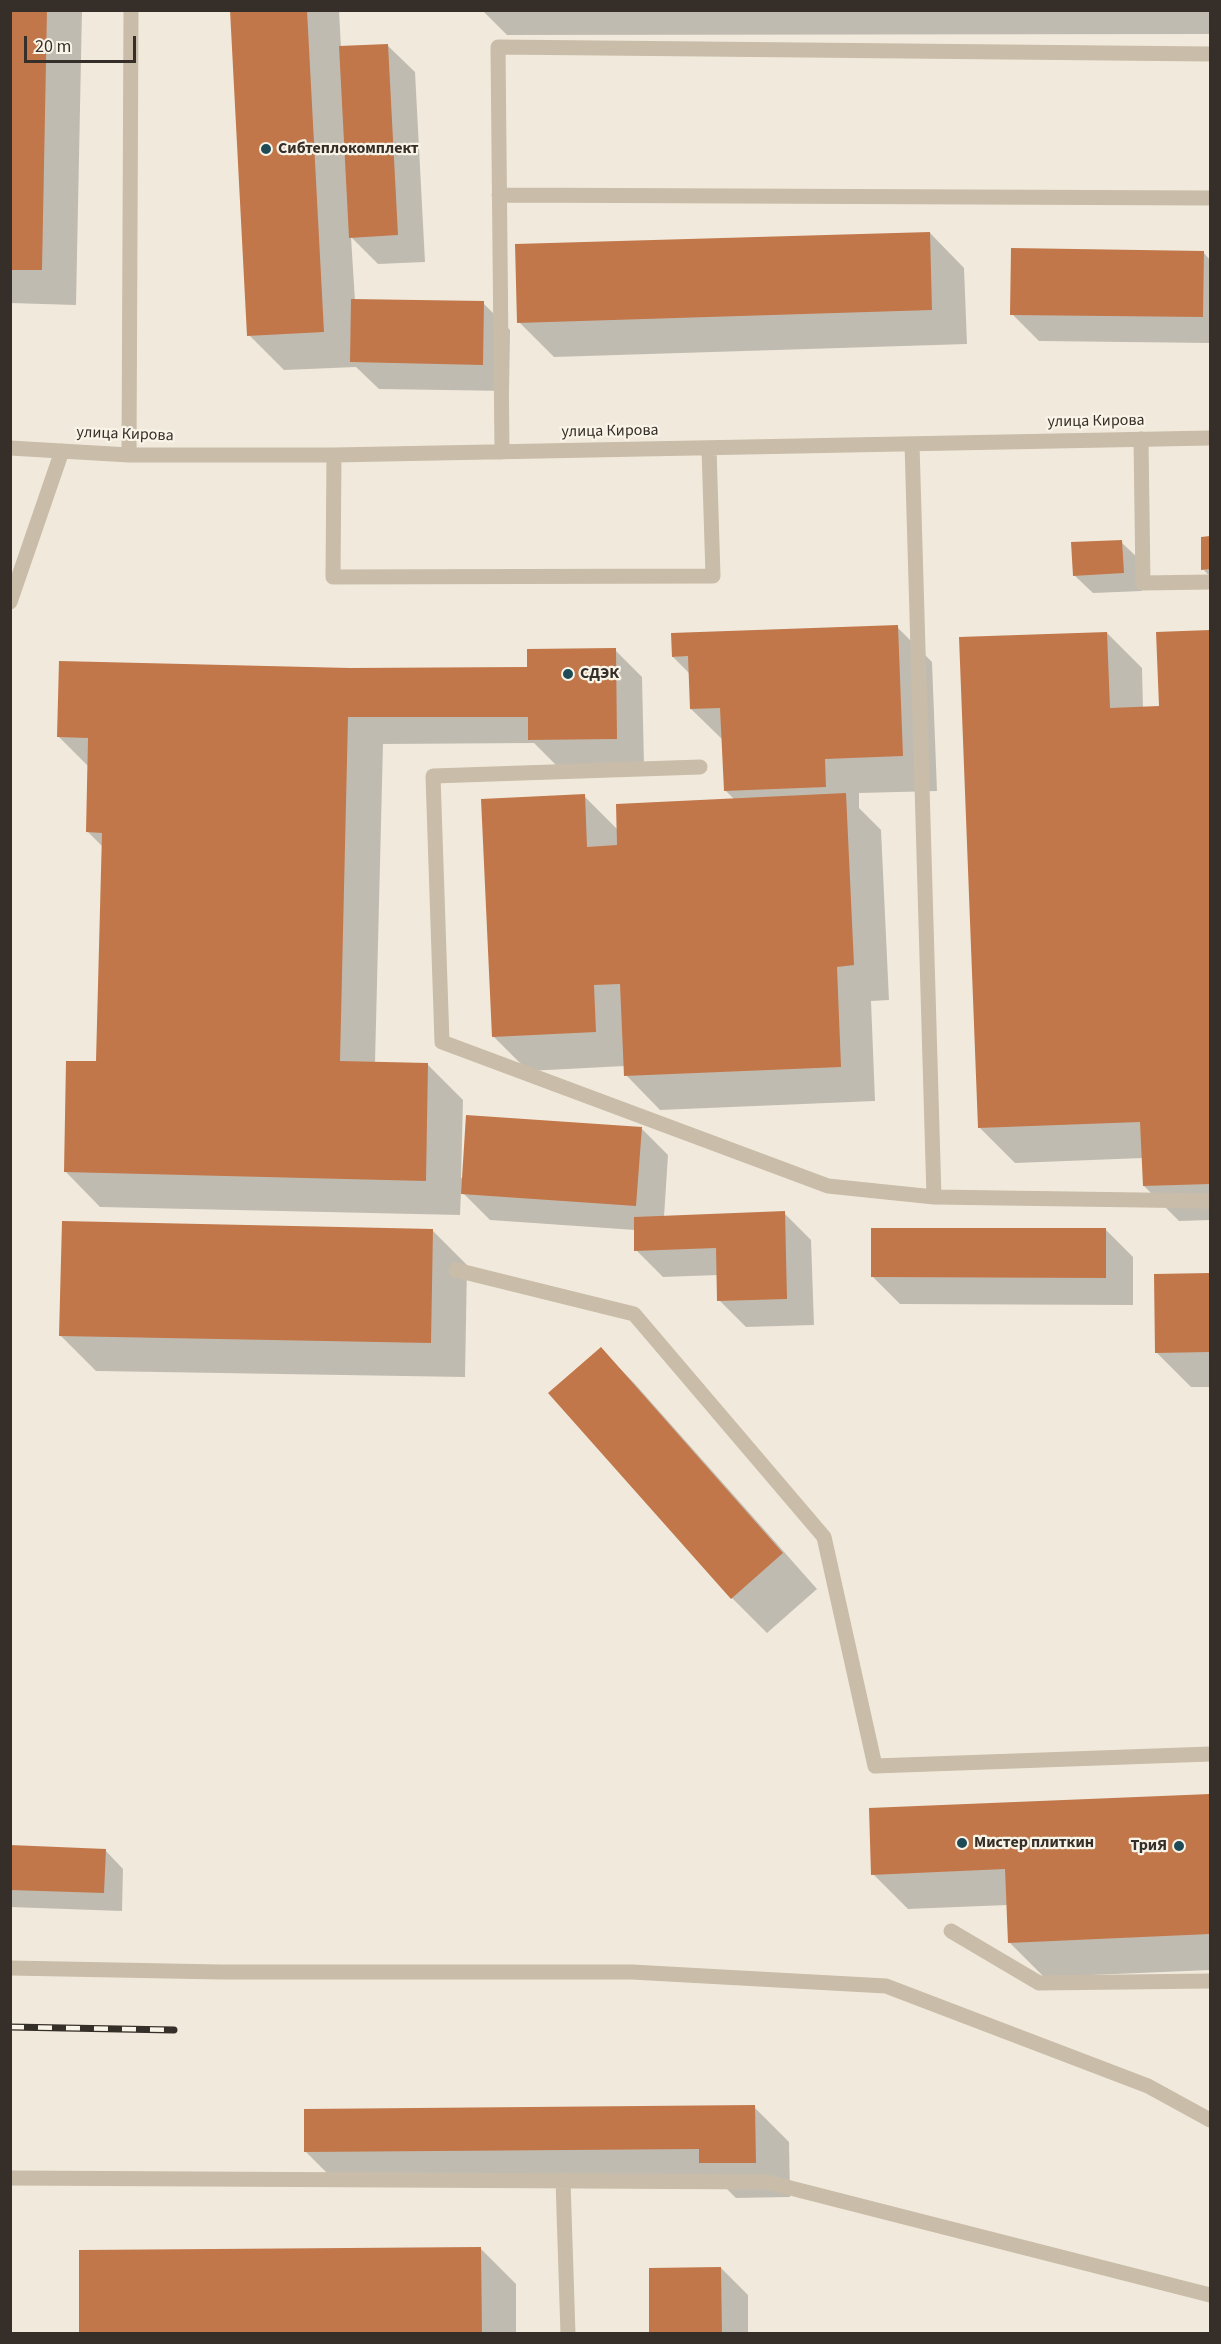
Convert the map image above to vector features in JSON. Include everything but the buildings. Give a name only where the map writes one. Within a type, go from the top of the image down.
[{"type":"street","points":[[129,455],[131,10]]},
{"type":"street","points":[[502,452],[498,47],[1210,54]]},
{"type":"street","points":[[499,195],[1210,198]]},
{"type":"street","name":"улица Кирова","points":[[10,447],[129,455],[334,455],[1210,438]]},
{"type":"street","points":[[1141,440],[1143,584],[1210,582]]},
{"type":"street","points":[[912,444],[934,1197]]},
{"type":"street","points":[[334,455],[333,577],[713,576],[709,448]]},
{"type":"street","points":[[10,602],[62,451]]},
{"type":"street","points":[[700,767],[433,776],[442,1042],[828,1186],[934,1197],[1210,1201]]},
{"type":"street","points":[[456,1270],[634,1314],[817,1528],[824,1537],[875,1766],[1210,1754]]},
{"type":"street","points":[[951,1931],[1039,1983],[1210,1981]]},
{"type":"street","points":[[10,1968],[221,1972],[632,1972],[886,1986],[1148,2086],[1210,2120]]},
{"type":"street","points":[[10,2178],[767,2182],[1210,2295]]},
{"type":"street","points":[[563,2180],[568,2334]]},
{"type":"railway","points":[[10,2027],[174,2030]]},
{"type":"place","name":"Сибтеплокомплект","points":[[266,149]]},
{"type":"place","name":"СДЭК","points":[[568,674]]},
{"type":"place","name":"Мистер плиткин","points":[[962,1843]]},
{"type":"place","name":"ТриЯ","points":[[1179,1846]]}]
